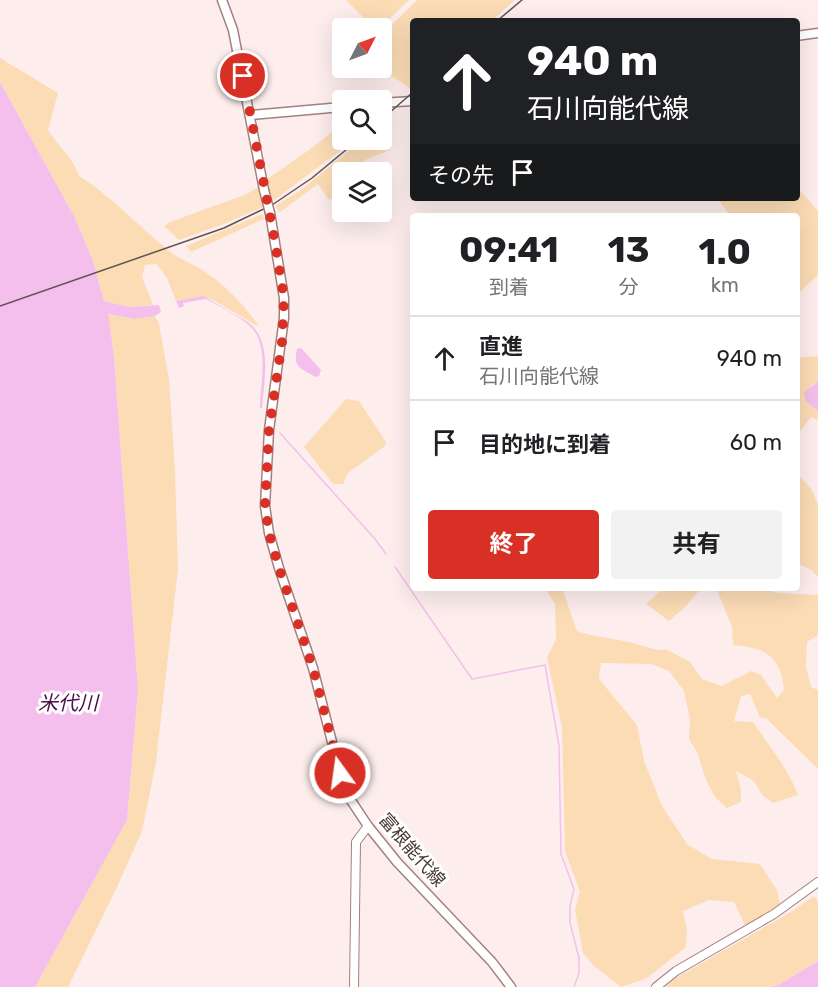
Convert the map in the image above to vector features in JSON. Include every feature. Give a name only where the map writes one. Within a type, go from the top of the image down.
[{"type":"main road","name":"富根能代線","points":[[222,0],[233,30],[270,213],[284,298],[284,318],[265,477],[265,506],[279,568],[313,668],[348,796],[368,826],[397,862],[492,962],[511,987]]},
{"type":"main road","points":[[800,35],[818,33]]},
{"type":"main road","points":[[392,102],[410,101]]},
{"type":"main road","points":[[250,115],[332,108]]},
{"type":"street","points":[[354,987],[356,842],[368,826]]},
{"type":"street","points":[[656,987],[676,971],[774,914],[818,882]]},
{"type":"shaded area","points":[[346,0],[409,0],[390,18],[364,18]]},
{"type":"shaded area","points":[[417,0],[515,0],[494,18],[410,18],[410,88],[392,76],[392,24]]},
{"type":"shaded area","points":[[0,58],[58,93],[48,130],[69,157],[79,176],[103,193],[172,253],[220,283],[234,296],[259,327],[213,300],[201,297],[176,301],[167,278],[157,264],[145,265],[142,277],[153,305],[129,307],[104,301],[93,261],[75,218],[0,82]]},
{"type":"shaded area","points":[[332,132],[332,150],[341,150],[273,201],[266,180]]},
{"type":"shaded area","points":[[350,150],[390,150],[363,162],[335,162]]},
{"type":"shaded area","points":[[332,165],[332,198],[329,200],[318,184],[280,212],[275,206],[301,190]]},
{"type":"shaded area","points":[[258,187],[263,207],[224,224],[179,240],[164,226],[247,194]]},
{"type":"shaded area","points":[[800,190],[818,211],[818,275],[800,292],[800,213],[728,213],[719,201],[800,201]]},
{"type":"shaded area","points":[[262,214],[264,219],[191,252],[186,246]]},
{"type":"shaded area","points":[[107,314],[135,319],[155,316],[159,324],[169,379],[178,569],[156,762],[142,831],[68,987],[35,987],[127,820],[138,690],[114,357]]},
{"type":"shaded area","points":[[818,356],[818,381],[811,386],[806,401],[818,411],[818,420],[811,417],[800,431],[800,358]]},
{"type":"shaded area","points":[[346,399],[359,401],[386,442],[385,446],[348,473],[343,484],[333,484],[304,447]]},
{"type":"shaded area","points":[[800,476],[812,490],[818,505],[818,577],[800,564]]},
{"type":"shaded area","points":[[547,591],[563,591],[577,631],[652,649],[666,649],[690,662],[702,679],[721,686],[751,671],[761,675],[777,698],[784,690],[779,669],[770,656],[763,652],[733,645],[732,627],[717,591],[771,591],[818,595],[818,635],[807,642],[806,667],[811,687],[818,690],[818,769],[767,719],[760,717],[750,694],[741,696],[734,721],[753,722],[784,766],[794,785],[798,795],[773,803],[762,795],[754,781],[736,771],[741,790],[741,802],[727,808],[715,797],[706,780],[697,752],[689,739],[690,719],[684,691],[669,671],[651,664],[601,663],[599,679],[637,725],[644,761],[662,806],[687,844],[712,859],[760,864],[777,890],[780,904],[746,927],[734,902],[709,900],[683,911],[687,930],[686,947],[647,978],[621,987],[594,966],[583,953],[575,910],[580,892],[565,851],[562,727],[547,658],[556,639],[555,604]]},
{"type":"shaded area","points":[[698,591],[669,621],[646,604],[658,593]]},
{"type":"shaded area","points":[[814,896],[818,901],[818,961],[771,987],[664,987],[674,979],[791,912]]},
{"type":"water","name":"米代川","points":[[0,82],[75,218],[93,261],[104,301],[129,307],[159,305],[161,312],[155,316],[135,319],[108,314],[114,357],[138,690],[127,820],[35,987],[0,987]]},
{"type":"water","points":[[203,296],[248,322],[256,330],[261,340],[265,362],[262,408],[260,408],[263,365],[260,343],[256,334],[240,318],[206,299],[183,303],[184,306],[179,308],[176,301]]},
{"type":"water","points":[[301,348],[321,370],[319,376],[316,377],[306,372],[297,364],[297,349]]},
{"type":"water","points":[[818,381],[818,411],[806,401],[804,393]]},
{"type":"water","points":[[818,961],[818,987],[771,987],[780,984]]},
{"type":"waterway","points":[[280,433],[386,554]]},
{"type":"waterway","points":[[395,567],[410,589]]},
{"type":"waterway","points":[[412,591],[472,679],[545,665],[559,746],[561,854],[574,889],[570,906],[570,923],[579,958],[579,973],[574,987]]},
{"type":"railway","points":[[501,18],[522,0]]},
{"type":"railway","points":[[392,110],[410,95]]},
{"type":"railway","points":[[0,306],[224,228],[272,205],[312,178],[346,150]]},
{"type":"route","points":[[243,76],[284,298],[282,342],[269,430],[265,506],[269,533],[313,668],[340,773]]}]
